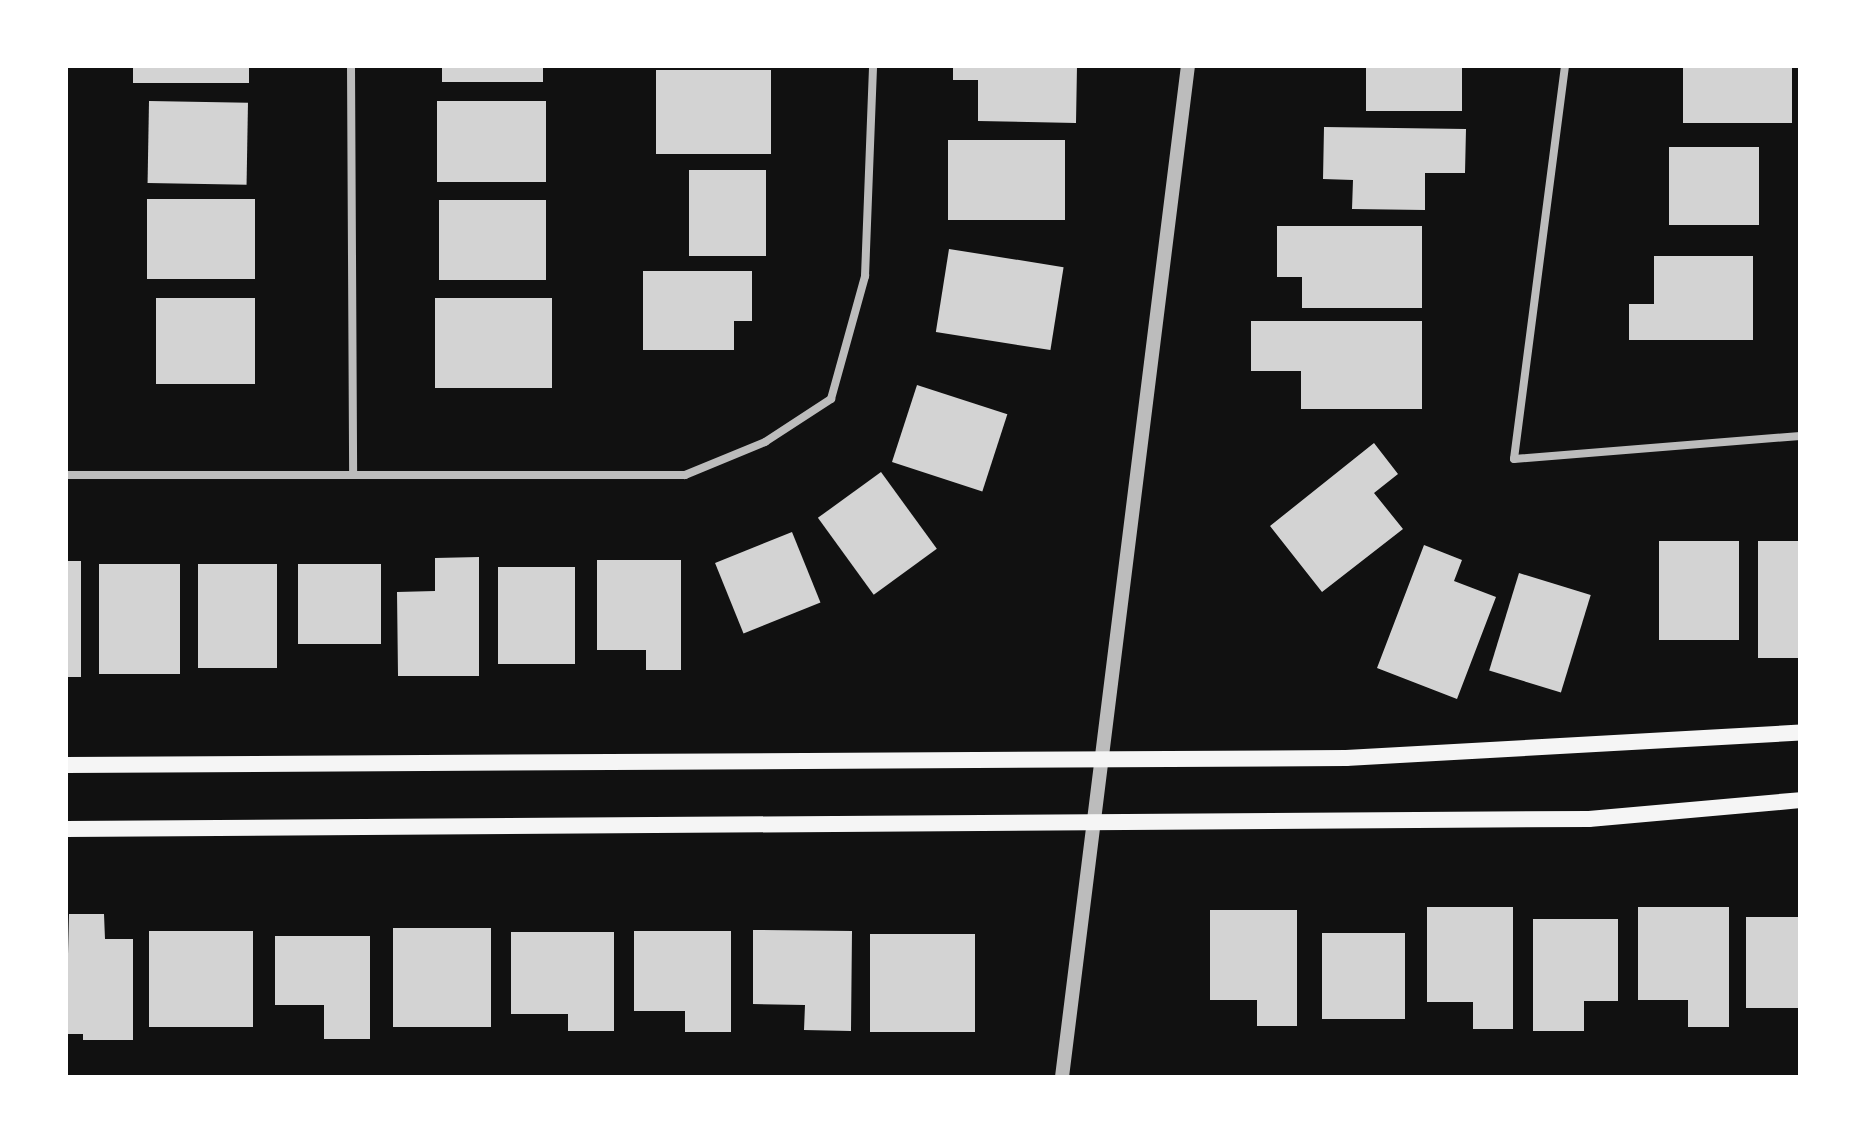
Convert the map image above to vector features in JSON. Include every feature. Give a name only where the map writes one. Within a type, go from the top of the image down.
[{"type":"main road","points":[[66,765],[1346,758],[1800,733]]},
{"type":"main road","points":[[66,829],[1091,819],[1589,819],[1800,800]]},
{"type":"street","points":[[351,66],[353,475]]},
{"type":"street","points":[[66,475],[685,475],[765,442],[831,399],[865,276],[873,66]]},
{"type":"street","points":[[1062,1077],[1091,819],[1188,66]]},
{"type":"street","points":[[1565,66],[1514,459],[1800,436]]},
{"type":"building","points":[[133,66],[249,66],[249,83],[133,83]]},
{"type":"building","points":[[442,66],[543,66],[543,82],[442,82]]},
{"type":"building","points":[[953,66],[1077,66],[1076,123],[978,121],[978,80],[953,80]]},
{"type":"building","points":[[1366,66],[1462,66],[1462,111],[1366,111]]},
{"type":"building","points":[[1683,66],[1792,66],[1792,123],[1683,123]]},
{"type":"building","points":[[656,70],[771,70],[771,154],[656,154]]},
{"type":"building","points":[[149,101],[248,103],[247,185],[148,183]]},
{"type":"building","points":[[437,101],[546,101],[546,182],[437,182]]},
{"type":"building","points":[[1324,127],[1466,129],[1465,173],[1425,173],[1425,210],[1352,209],[1353,180],[1323,179]]},
{"type":"building","points":[[948,140],[1065,140],[1065,220],[948,220]]},
{"type":"building","points":[[1669,147],[1759,147],[1759,225],[1669,225]]},
{"type":"building","points":[[689,170],[766,170],[766,256],[689,256]]},
{"type":"building","points":[[147,199],[255,199],[255,279],[147,279]]},
{"type":"building","points":[[439,200],[546,200],[546,280],[439,280]]},
{"type":"building","points":[[1277,226],[1422,226],[1422,308],[1302,308],[1302,277],[1277,277]]},
{"type":"building","points":[[949,249],[1064,267],[1050,350],[936,332]]},
{"type":"building","points":[[1654,256],[1753,256],[1753,340],[1629,340],[1629,304],[1654,304]]},
{"type":"building","points":[[643,271],[752,271],[752,321],[734,321],[734,350],[643,350]]},
{"type":"building","points":[[156,298],[255,298],[255,384],[156,384]]},
{"type":"building","points":[[435,298],[552,298],[552,388],[435,388]]},
{"type":"building","points":[[1251,321],[1422,321],[1422,409],[1301,409],[1301,371],[1251,371]]},
{"type":"building","points":[[917,385],[1007,414],[982,491],[892,462]]},
{"type":"building","points":[[1374,443],[1398,474],[1374,493],[1403,529],[1322,592],[1270,526]]},
{"type":"building","points":[[881,472],[937,549],[874,595],[818,518]]},
{"type":"building","points":[[792,532],[820,602],[744,634],[715,563]]},
{"type":"building","points":[[1659,541],[1739,541],[1739,640],[1659,640]]},
{"type":"building","points":[[1758,541],[1800,541],[1800,658],[1758,658]]},
{"type":"building","points":[[1424,545],[1462,560],[1454,581],[1496,597],[1457,699],[1377,668]]},
{"type":"building","points":[[479,557],[479,676],[398,676],[397,592],[435,591],[435,558]]},
{"type":"building","points":[[597,560],[681,560],[681,670],[646,670],[646,650],[597,650]]},
{"type":"building","points":[[66,561],[81,561],[81,677],[66,677]]},
{"type":"building","points":[[99,564],[180,564],[180,674],[99,674]]},
{"type":"building","points":[[198,564],[277,564],[277,668],[198,668]]},
{"type":"building","points":[[298,564],[381,564],[381,644],[298,644]]},
{"type":"building","points":[[498,567],[575,567],[575,664],[498,664]]},
{"type":"building","points":[[1519,573],[1591,595],[1561,692],[1489,671]]},
{"type":"building","points":[[1427,907],[1513,907],[1513,1029],[1473,1029],[1473,1002],[1427,1002]]},
{"type":"building","points":[[1638,907],[1729,907],[1729,1027],[1688,1027],[1688,1000],[1638,1000]]},
{"type":"building","points":[[1210,910],[1297,910],[1297,1026],[1257,1026],[1257,1000],[1210,1000]]},
{"type":"building","points":[[69,914],[104,914],[105,939],[133,939],[133,1040],[83,1040],[83,1034],[66,1034]]},
{"type":"building","points":[[1746,917],[1800,917],[1800,1008],[1746,1008]]},
{"type":"building","points":[[1533,919],[1618,919],[1618,1001],[1584,1001],[1584,1031],[1533,1031]]},
{"type":"building","points":[[393,928],[491,928],[491,1027],[393,1027]]},
{"type":"building","points":[[753,930],[852,931],[851,1031],[804,1030],[805,1005],[753,1004]]},
{"type":"building","points":[[149,931],[253,931],[253,1027],[149,1027]]},
{"type":"building","points":[[634,931],[731,931],[731,1032],[685,1032],[685,1011],[634,1011]]},
{"type":"building","points":[[511,932],[614,932],[614,1031],[568,1031],[568,1014],[511,1014]]},
{"type":"building","points":[[1322,933],[1405,933],[1405,1019],[1322,1019]]},
{"type":"building","points":[[870,934],[975,934],[975,1032],[870,1032]]},
{"type":"building","points":[[275,936],[370,936],[370,1039],[324,1039],[324,1005],[275,1005]]}]
